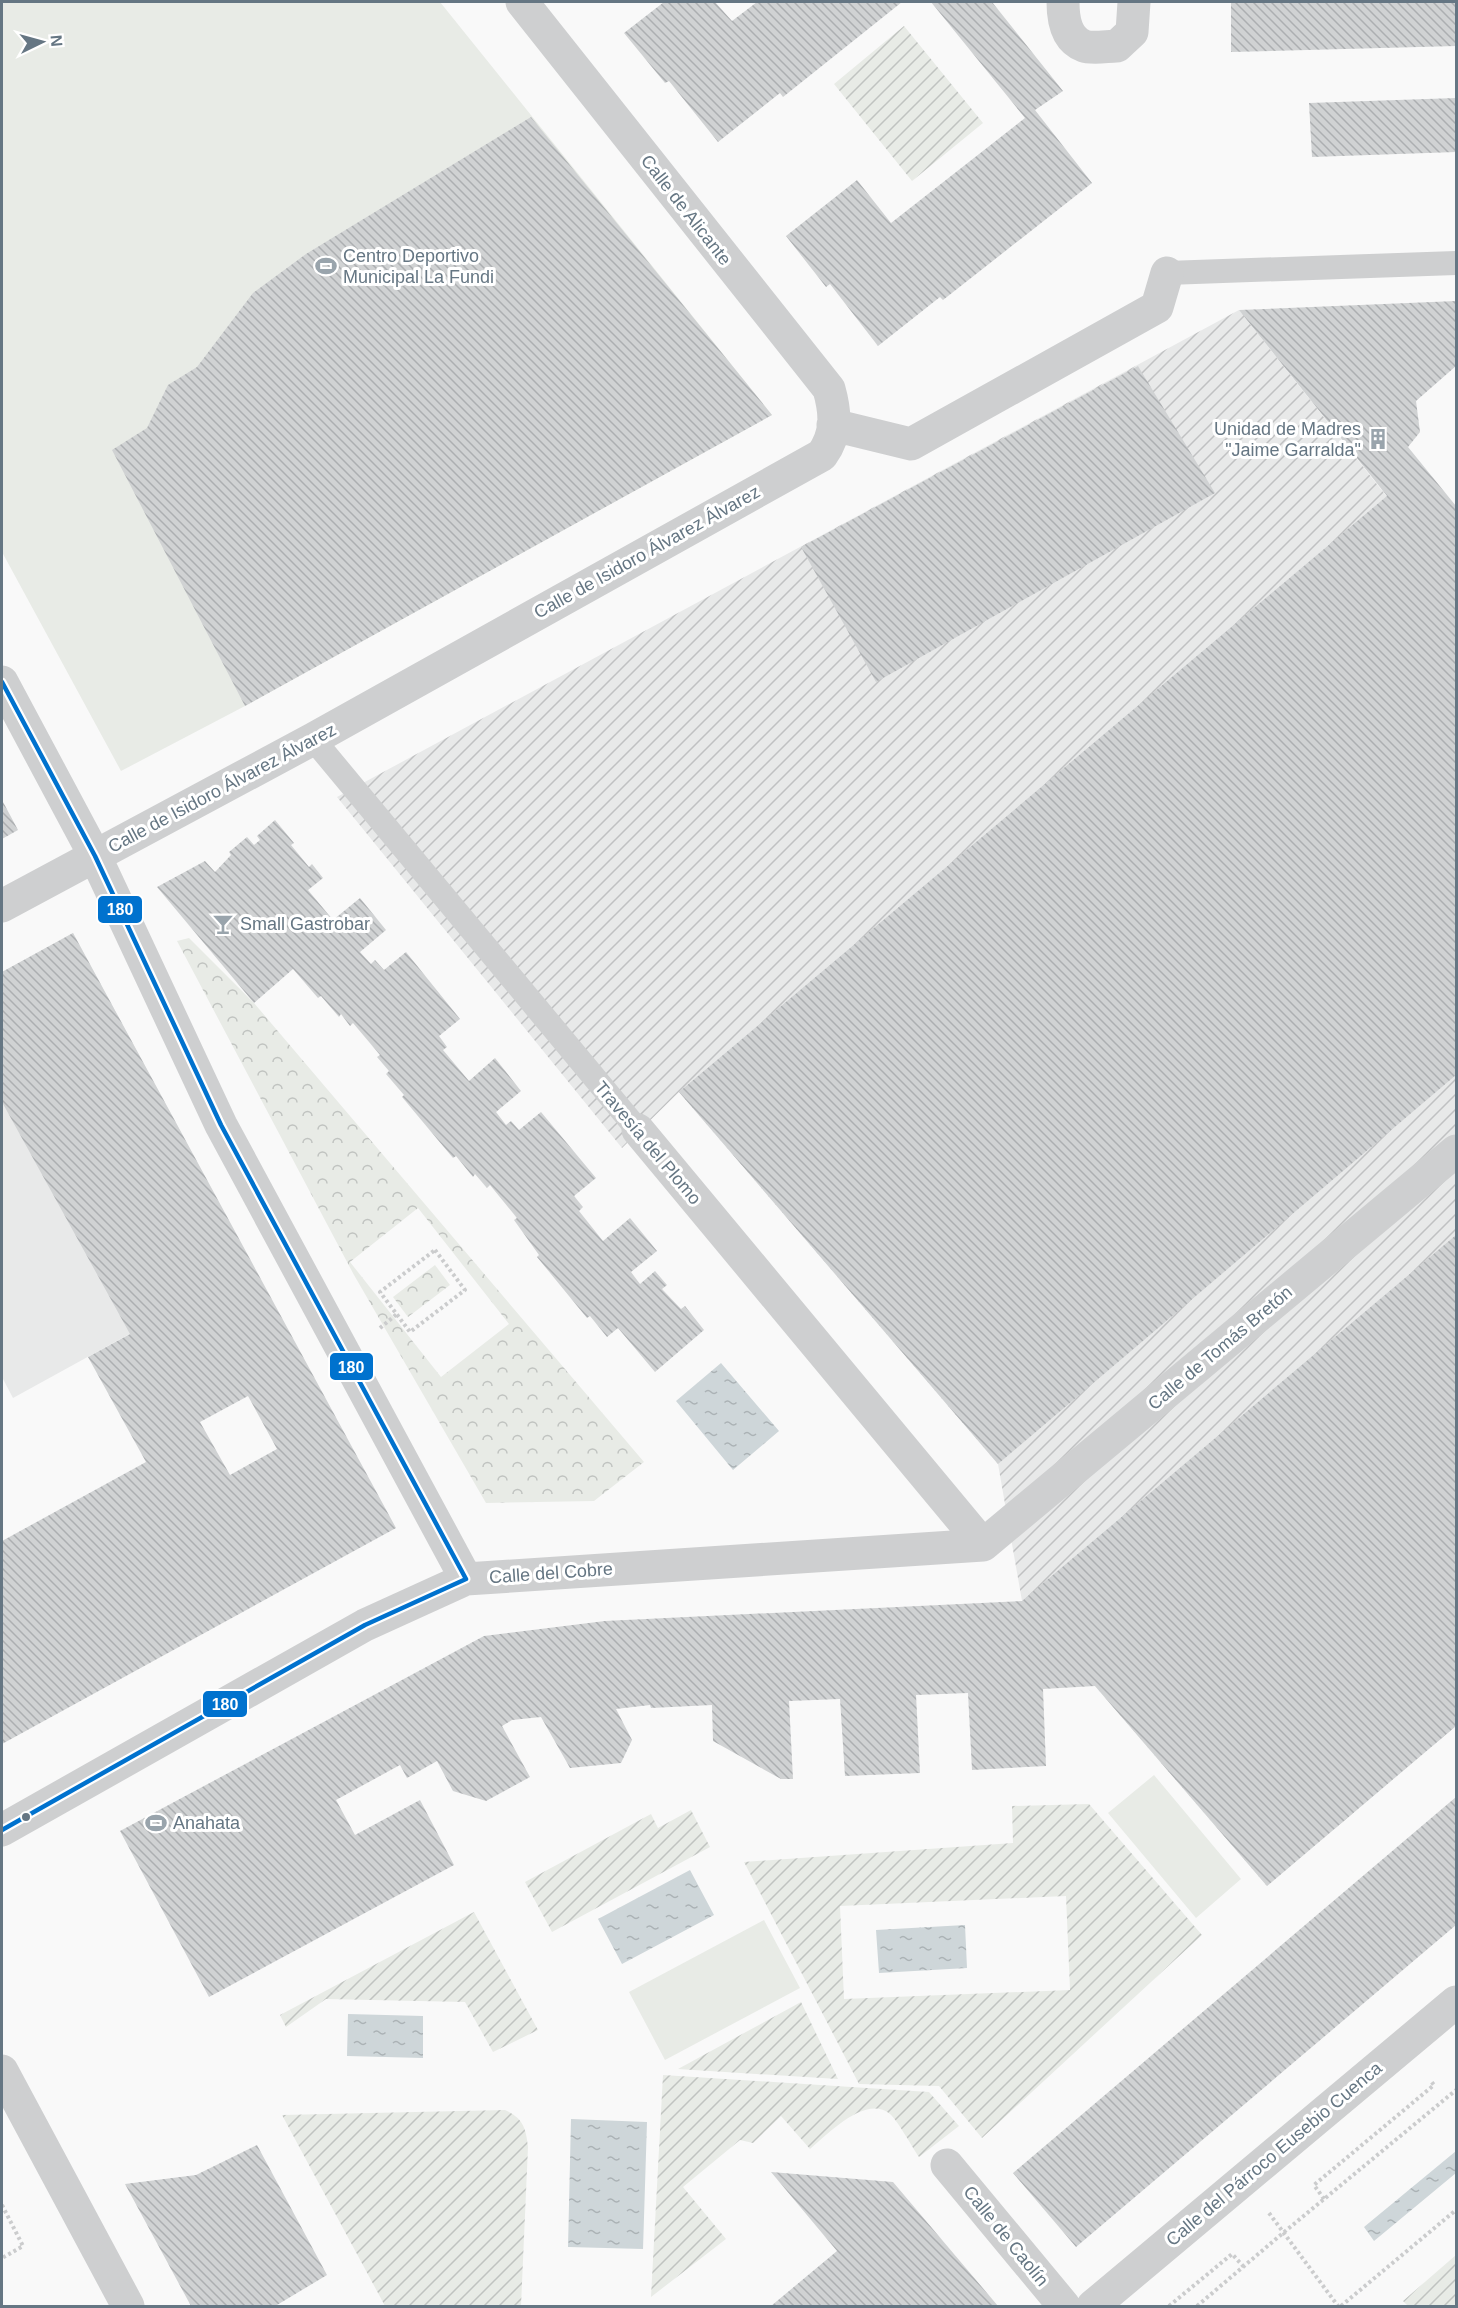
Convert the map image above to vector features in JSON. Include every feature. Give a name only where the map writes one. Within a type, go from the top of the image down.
[{"type":"street","name":"Calle de Alicante","points":[[522,2],[829,389],[833,406],[833,425]]},
{"type":"street","points":[[1063,2],[1063,22],[1074,39],[1085,47],[1117,46],[1132,32],[1134,2]]},
{"type":"street","points":[[833,425],[911,444],[1157,307],[1167,273]]},
{"type":"street","name":"Calle de Isidoro Álvarez Álvarez","points":[[2,906],[313,739],[822,455],[831,442],[833,425]]},
{"type":"street","points":[[2,682],[95,856],[221,1125],[466,1579]]},
{"type":"street","name":"Travesía del Plomo","points":[[638,1130],[983,1545]]},
{"type":"street","name":"Calle de Tomás Bretón","points":[[983,1545],[1456,1150]]},
{"type":"street","name":"Calle del Cobre","points":[[2,1830],[365,1625],[466,1579],[983,1545]]},
{"type":"street","name":"Calle del Párroco Eusebio Cuenca","points":[[1093,2307],[1456,2002]]},
{"type":"street","points":[[2,2071],[128,2307]]},
{"type":"street","name":"Calle de Caolín","points":[[947,2165],[1064,2307]]},
{"type":"lane","points":[[1167,273],[1456,263]]},
{"type":"lane","name":"Travesía del Plomo","points":[[313,739],[638,1130]]},
{"type":"path","points":[[435,1250],[465,1290],[410,1332],[397,1314],[380,1292],[435,1250]]},
{"type":"path","points":[[380,1328],[397,1314]]},
{"type":"path","points":[[1324,2199],[1314,2185],[1434,2085],[1428,2078]]},
{"type":"path","points":[[1197,2307],[1456,2090]]},
{"type":"path","points":[[2,2205],[23,2246],[2,2258]]},
{"type":"path","points":[[1283,2233],[1340,2307],[1456,2210]]},
{"type":"path","points":[[1168,2307],[1232,2254],[1244,2267]]},
{"type":"shaded area","points":[[1239,310],[1456,584],[1456,1726],[1267,1886],[1022,1601],[998,1464],[679,1092],[622,1148],[337,797]]},
{"type":"shaded area","points":[[73,933],[253,1266],[13,1398],[2,1377],[2,972]]},
{"type":"green space","name":"Centro Deportivo Municipal La Fundi","points":[[2,2],[440,2],[772,415],[245,706],[121,771],[2,552]]},
{"type":"green space","points":[[904,26],[983,123],[912,181],[834,84]]},
{"type":"green space","points":[[189,938],[254,1003],[644,1462],[594,1501],[486,1503],[354,1275],[177,941]],"holes":[[[418,1208],[509,1324],[441,1377],[350,1262]]]},
{"type":"green space","points":[[435,1265],[450,1285],[408,1317],[393,1297]]},
{"type":"green space","points":[[1154,1775],[1241,1879],[1196,1918],[1108,1813]]},
{"type":"green space","points":[[1089,1804],[1202,1935],[982,2138],[939,2086],[859,2084],[744,1862],[1013,1843],[1012,1806]],"holes":[[[1066,1896],[1070,1990],[844,1999],[840,1906]]]},
{"type":"green space","points":[[691,1810],[710,1847],[552,1932],[525,1882],[651,1814],[658,1828]]},
{"type":"green space","points":[[474,1912],[538,2030],[493,2052],[465,2002],[326,1999],[286,2027],[280,2015]]},
{"type":"green space","points":[[764,1920],[800,1988],[665,2060],[629,1992]]},
{"type":"green space","points":[[801,2002],[838,2079],[678,2069]]},
{"type":"green space","points":[[663,2075],[929,2092],[959,2126],[919,2157],[893,2117],[880,2109],[859,2112],[848,2118],[810,2149],[781,2116],[753,2143],[740,2140],[683,2187],[726,2239],[651,2297]]},
{"type":"green space","points":[[505,2110],[520,2120],[528,2147],[521,2306],[385,2306],[282,2115]]},
{"type":"green space","points":[[1456,2255],[1456,2306],[1408,2306],[1403,2301]]},
{"type":"water","points":[[721,1363],[779,1431],[733,1470],[676,1401]]},
{"type":"water","points":[[690,1870],[714,1915],[622,1964],[598,1919]]},
{"type":"water","points":[[965,1925],[967,1968],[879,1973],[876,1930]]},
{"type":"water","points":[[348,2014],[423,2016],[423,2058],[347,2056]]},
{"type":"water","points":[[571,2119],[647,2122],[643,2249],[568,2247]]},
{"type":"water","points":[[1456,2151],[1456,2173],[1374,2241],[1364,2227]]},
{"type":"building","points":[[664,2],[715,2],[732,21],[757,2],[902,2],[783,97],[780,93],[718,142],[669,81],[665,83],[624,33]]},
{"type":"building","points":[[931,2],[992,2],[1063,91],[1035,110],[1092,183],[943,300],[940,297],[878,346],[830,284],[826,287],[786,236],[857,180],[891,223],[1025,118]]},
{"type":"building","points":[[1231,2],[1456,2],[1456,46],[1231,52]]},
{"type":"building","points":[[1456,98],[1456,152],[1312,157],[1309,103]]},
{"type":"building","points":[[531,117],[772,415],[245,706],[112,450],[147,428],[168,385],[197,367],[253,293],[306,254]]},
{"type":"building","points":[[1456,301],[1456,366],[1416,401],[1420,432],[1408,447],[1456,506],[1456,1075],[998,1464],[679,1092],[1387,496],[1239,310]]},
{"type":"building","points":[[1138,366],[1215,493],[876,682],[801,547]]},
{"type":"building","points":[[2,800],[18,830],[2,839]]},
{"type":"building","points":[[275,820],[294,843],[291,845],[309,867],[312,864],[323,878],[308,890],[333,920],[360,898],[386,930],[360,952],[371,964],[375,960],[384,970],[406,952],[460,1019],[439,1036],[447,1047],[443,1050],[469,1081],[495,1058],[521,1091],[496,1112],[506,1125],[511,1121],[519,1130],[541,1112],[596,1178],[574,1196],[583,1207],[579,1211],[603,1241],[630,1218],[657,1251],[631,1272],[640,1284],[655,1271],[667,1285],[662,1289],[681,1309],[685,1306],[704,1330],[655,1372],[618,1328],[607,1337],[590,1316],[587,1318],[537,1257],[539,1255],[514,1220],[517,1218],[490,1185],[487,1188],[475,1174],[473,1177],[456,1156],[453,1158],[402,1097],[404,1095],[386,1074],[389,1071],[377,1057],[380,1055],[353,1023],[350,1026],[341,1014],[339,1017],[321,996],[318,998],[293,969],[254,1003],[157,887],[205,861],[215,872],[231,855],[229,852],[247,837],[254,845],[260,840],[257,836]]},
{"type":"building","points":[[73,933],[396,1528],[2,1744],[2,1541],[146,1462],[88,1357],[130,1334],[2,1102],[2,972]],"holes":[[[248,1396],[277,1449],[230,1475],[200,1422]]]},
{"type":"building","points":[[1456,1235],[1456,1726],[1267,1886],[1095,1686],[1043,1689],[1046,1766],[972,1770],[968,1693],[916,1695],[920,1773],[845,1776],[840,1699],[789,1701],[793,1779],[781,1779],[713,1741],[712,1705],[651,1708],[650,1705],[616,1709],[632,1740],[621,1763],[570,1768],[541,1717],[512,1720],[502,1726],[530,1777],[486,1801],[453,1791],[437,1761],[407,1778],[400,1765],[336,1800],[355,1835],[420,1800],[454,1865],[209,1997],[120,1831],[484,1636],[605,1621],[1022,1601]]},
{"type":"building","points":[[1456,1797],[1456,1925],[1076,2247],[1013,2173]]},
{"type":"building","points":[[257,2145],[327,2275],[278,2306],[191,2306],[125,2184],[196,2175]]},
{"type":"building","points":[[771,2172],[893,2182],[998,2306],[771,2306],[837,2251]]},
{"type":"transit line","name":"180","points":[[2,682],[95,856],[221,1125],[466,1579],[365,1625],[2,1830]]},
{"type":"place","name":"Centro Deportivo Municipal La Fundi","points":[[326,266]]},
{"type":"place","name":"Unidad de Madres \"Jaime Garralda\"","points":[[1378,439]]},
{"type":"place","name":"Small Gastrobar","points":[[223,924]]},
{"type":"place","name":"Anahata","points":[[156,1823]]}]
